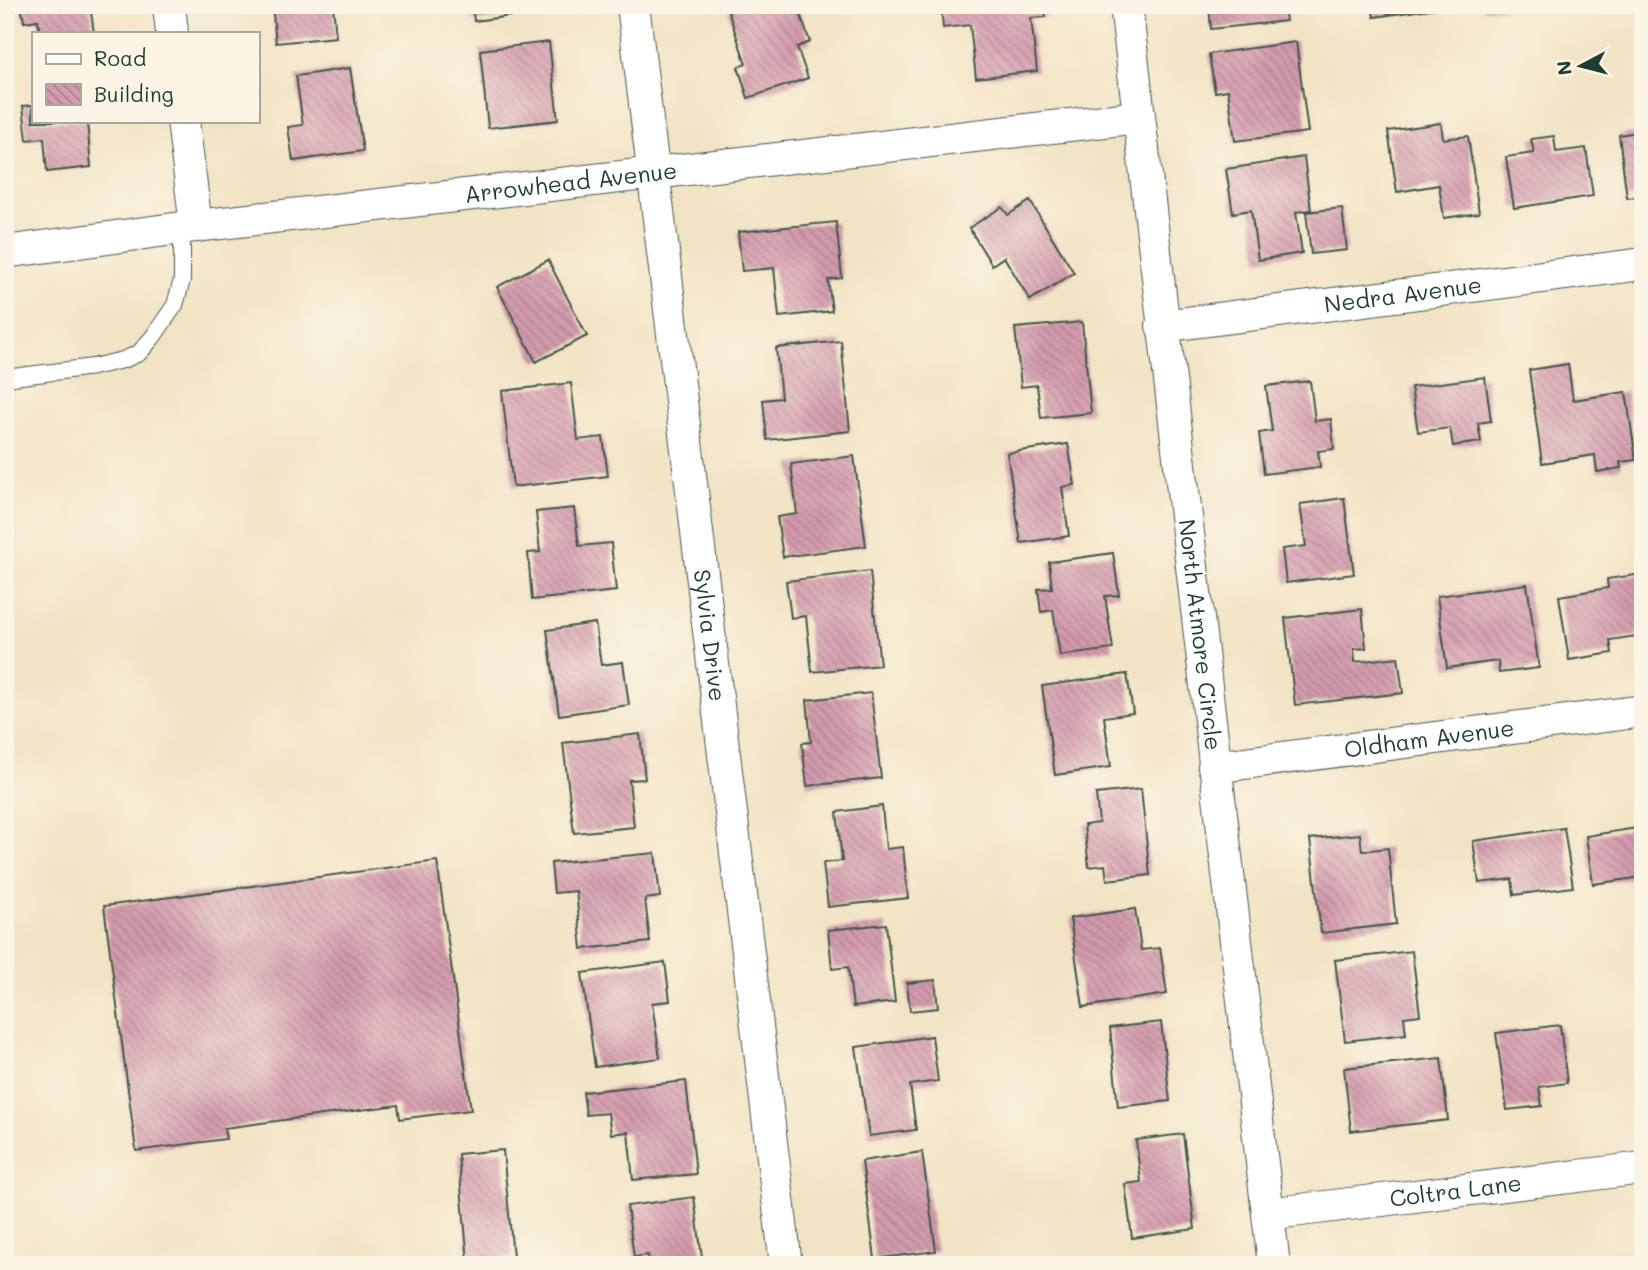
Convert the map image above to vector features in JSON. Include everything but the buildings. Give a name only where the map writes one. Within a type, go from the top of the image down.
[{"type":"street","points":[[169,5],[172,32]]},
{"type":"street","name":"Sylvia Drive","points":[[633,5],[786,1265]]},
{"type":"street","name":"North Atmore Circle","points":[[1126,5],[1273,1265]]},
{"type":"street","name":"Arrowhead Avenue","points":[[5,252],[189,227],[1139,117]]},
{"type":"street","points":[[183,122],[189,227]]},
{"type":"street","name":"Nedra Avenue","points":[[1162,326],[1643,264]]},
{"type":"street","name":"Oldham Avenue","points":[[1214,766],[1643,711]]},
{"type":"street","name":"Coltra Lane","points":[[1268,1214],[1643,1168]]},
{"type":"lane","points":[[5,378],[93,367],[139,353],[175,305],[182,280],[189,227]]}]
